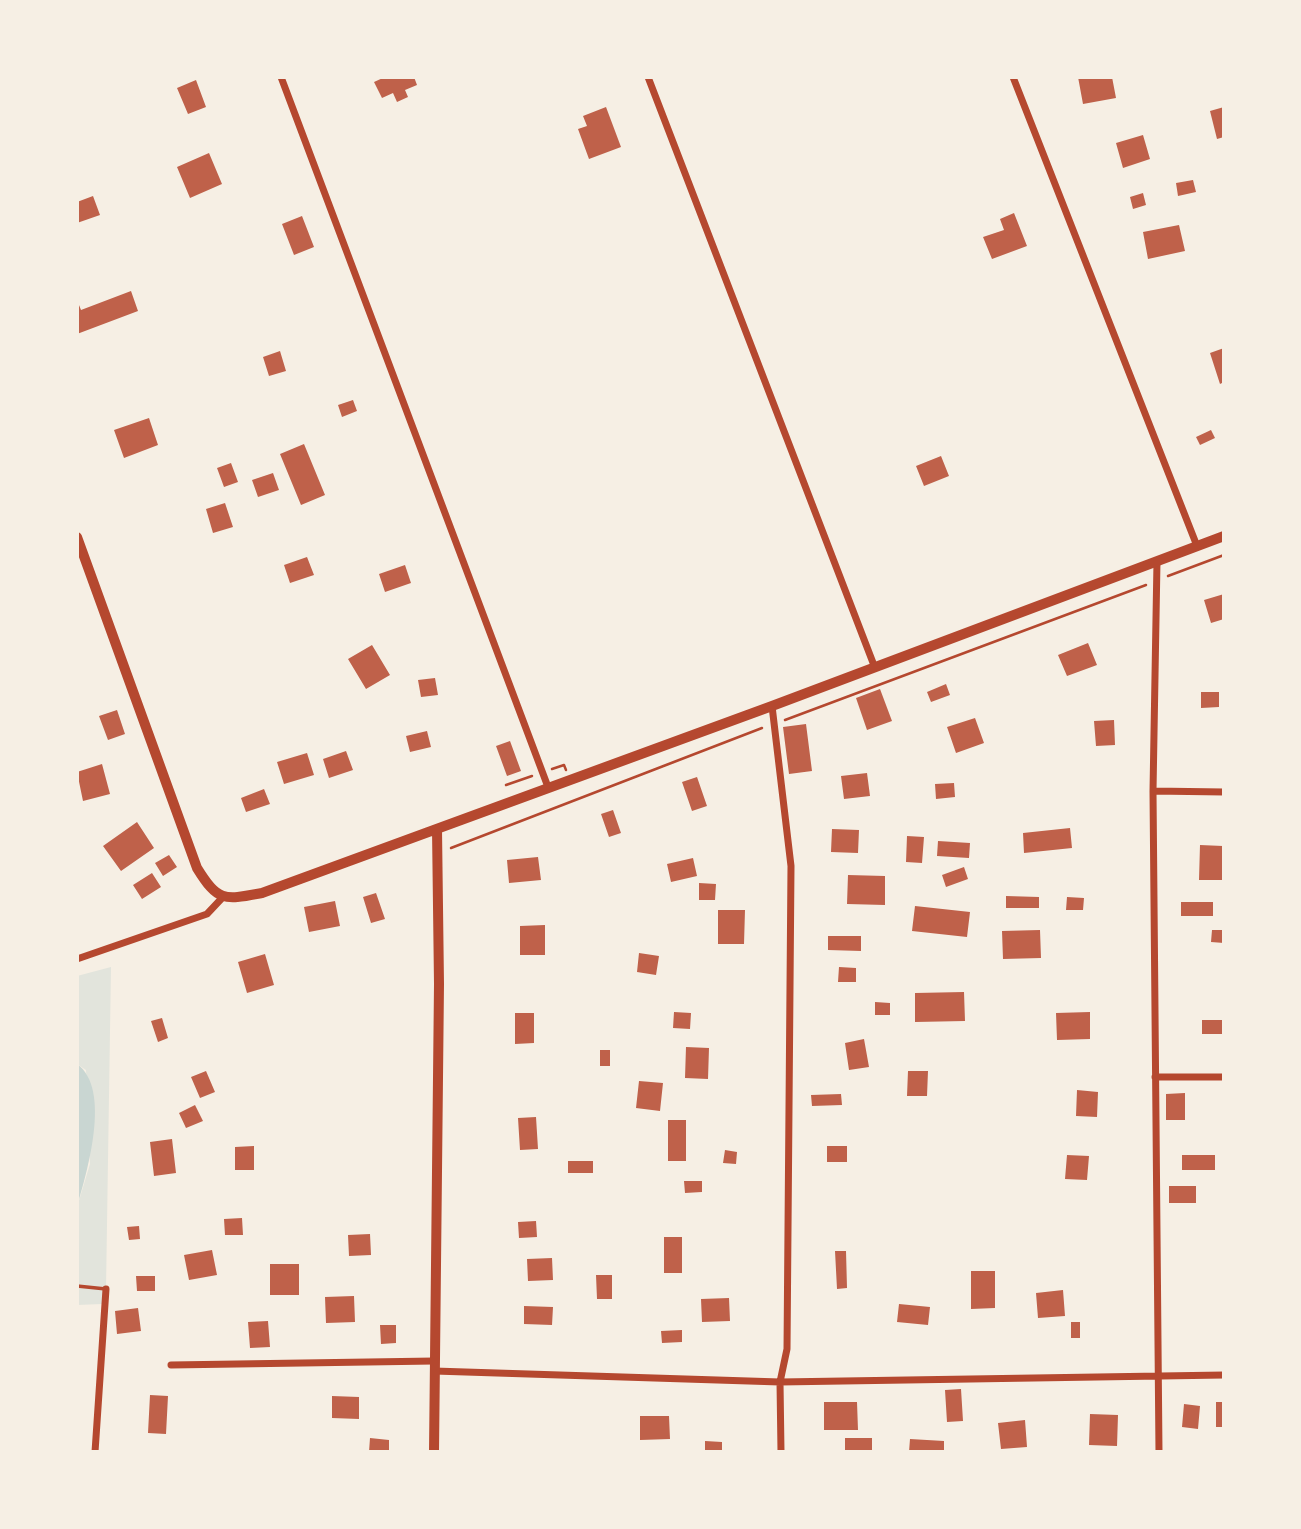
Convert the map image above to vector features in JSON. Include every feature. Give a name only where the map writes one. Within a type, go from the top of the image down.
[{"type":"main road","points":[[77,537],[197,868],[209,888],[223,897],[262,894],[1224,536]]},
{"type":"main road","points":[[434,1452],[439,853],[437,829]]},
{"type":"street","points":[[281,77],[548,787]]},
{"type":"street","points":[[648,77],[875,668]]},
{"type":"street","points":[[1013,77],[1197,546]]},
{"type":"street","points":[[1157,561],[1153,791],[1159,1452]]},
{"type":"street","points":[[772,706],[791,866],[787,1349],[780,1382],[781,1452]]},
{"type":"street","points":[[1153,791],[1224,792]]},
{"type":"street","points":[[77,959],[207,914],[223,897]]},
{"type":"street","points":[[1155,1077],[1224,1077]]},
{"type":"street","points":[[95,1452],[106,1290]]},
{"type":"street","points":[[172,1365],[434,1366],[780,1382],[1224,1375]]},
{"type":"lane","points":[[77,1286],[106,1290]]},
{"type":"path","points":[[439,853],[1224,555]]},
{"type":"shaded area","points":[[111,967],[106,1289],[102,1304],[77,1305],[77,1207],[90,1164],[86,1070],[77,1064],[77,976]]},
{"type":"shaded area","points":[[77,1064],[87,1076],[93,1092],[95,1111],[91,1153],[77,1207]]},
{"type":"building","points":[[385,77],[414,77],[417,85],[405,90],[408,97],[397,102],[393,93],[382,98],[374,82]]},
{"type":"building","points":[[1078,77],[1112,77],[1116,98],[1083,104]]},
{"type":"building","points":[[196,80],[206,107],[188,114],[177,88]]},
{"type":"building","points":[[606,107],[621,147],[589,159],[578,129],[587,126],[583,116]]},
{"type":"building","points":[[1224,107],[1224,137],[1217,139],[1210,111]]},
{"type":"building","points":[[1143,135],[1150,159],[1123,168],[1116,143]]},
{"type":"building","points":[[209,153],[222,184],[190,198],[177,167]]},
{"type":"building","points":[[1193,180],[1196,192],[1178,196],[1176,183]]},
{"type":"building","points":[[1143,193],[1146,205],[1133,209],[1130,197]]},
{"type":"building","points":[[93,196],[100,215],[77,223],[77,202]]},
{"type":"building","points":[[1014,213],[1027,246],[992,259],[983,237],[1004,230],[1000,219]]},
{"type":"building","points":[[302,216],[314,247],[294,255],[282,224]]},
{"type":"building","points":[[1179,225],[1185,251],[1148,259],[1143,232]]},
{"type":"building","points":[[131,291],[138,311],[77,334],[77,300],[81,310]]},
{"type":"building","points":[[1224,348],[1224,382],[1220,384],[1210,353]]},
{"type":"building","points":[[280,351],[286,371],[269,376],[263,357]]},
{"type":"building","points":[[353,400],[357,411],[342,417],[338,405]]},
{"type":"building","points":[[149,418],[158,445],[124,458],[114,430]]},
{"type":"building","points":[[1211,430],[1215,438],[1200,445],[1196,437]]},
{"type":"building","points":[[304,444],[325,495],[301,505],[280,454]]},
{"type":"building","points":[[941,456],[949,476],[924,486],[916,466]]},
{"type":"building","points":[[231,463],[238,482],[224,487],[217,468]]},
{"type":"building","points":[[273,473],[279,490],[258,497],[252,480]]},
{"type":"building","points":[[225,503],[233,527],[213,533],[206,509]]},
{"type":"building","points":[[307,557],[314,575],[290,583],[284,565]]},
{"type":"building","points":[[405,565],[411,583],[385,592],[379,574]]},
{"type":"building","points":[[1224,594],[1224,619],[1211,623],[1204,600]]},
{"type":"building","points":[[1088,643],[1097,665],[1067,676],[1058,655]]},
{"type":"building","points":[[372,645],[390,675],[366,689],[348,659]]},
{"type":"building","points":[[435,678],[438,695],[421,697],[418,680]]},
{"type":"building","points":[[946,684],[950,695],[931,702],[927,692]]},
{"type":"building","points":[[880,689],[892,721],[867,730],[856,698]]},
{"type":"building","points":[[1201,692],[1219,692],[1219,707],[1201,708]]},
{"type":"building","points":[[117,710],[125,734],[108,740],[99,716]]},
{"type":"building","points":[[975,718],[984,743],[956,753],[947,727]]},
{"type":"building","points":[[1114,720],[1115,745],[1096,746],[1094,721]]},
{"type":"building","points":[[806,724],[812,771],[789,774],[783,727]]},
{"type":"building","points":[[427,731],[431,747],[410,752],[406,736]]},
{"type":"building","points":[[510,741],[521,771],[507,776],[496,746]]},
{"type":"building","points":[[346,751],[353,770],[329,778],[323,759]]},
{"type":"building","points":[[307,753],[314,775],[284,784],[277,762]]},
{"type":"building","points":[[102,764],[110,794],[83,801],[77,772]]},
{"type":"building","points":[[867,773],[870,796],[844,799],[841,776]]},
{"type":"building","points":[[697,777],[707,806],[692,811],[682,782]]},
{"type":"building","points":[[954,783],[955,797],[936,799],[935,784]]},
{"type":"building","points":[[264,789],[270,804],[246,812],[241,798]]},
{"type":"building","points":[[613,810],[621,833],[609,837],[601,814]]},
{"type":"building","points":[[137,822],[154,848],[121,871],[103,846]]},
{"type":"building","points":[[1070,828],[1072,848],[1024,853],[1023,833]]},
{"type":"building","points":[[832,829],[859,830],[858,853],[831,852]]},
{"type":"building","points":[[907,836],[924,837],[922,863],[906,862]]},
{"type":"building","points":[[938,841],[970,843],[969,858],[937,856]]},
{"type":"building","points":[[1200,845],[1223,846],[1222,880],[1199,880]]},
{"type":"building","points":[[169,855],[177,867],[163,876],[155,863]]},
{"type":"building","points":[[538,857],[541,880],[509,883],[507,860]]},
{"type":"building","points":[[693,858],[697,876],[671,882],[667,864]]},
{"type":"building","points":[[964,867],[968,879],[946,887],[942,875]]},
{"type":"building","points":[[152,873],[161,887],[142,899],[133,885]]},
{"type":"building","points":[[848,875],[885,876],[885,905],[847,904]]},
{"type":"building","points":[[699,883],[716,884],[715,900],[699,900]]},
{"type":"building","points":[[376,893],[385,919],[371,923],[363,897]]},
{"type":"building","points":[[1006,896],[1039,897],[1039,908],[1006,908]]},
{"type":"building","points":[[1067,897],[1084,898],[1083,910],[1066,910]]},
{"type":"building","points":[[335,901],[340,926],[309,932],[304,907]]},
{"type":"building","points":[[1181,902],[1213,902],[1213,916],[1181,916]]},
{"type":"building","points":[[915,906],[970,912],[967,937],[912,931]]},
{"type":"building","points":[[718,910],[745,910],[744,944],[718,944]]},
{"type":"building","points":[[545,925],[545,955],[520,955],[520,926]]},
{"type":"building","points":[[1040,930],[1041,958],[1003,959],[1002,931]]},
{"type":"building","points":[[1212,930],[1224,930],[1224,943],[1211,942]]},
{"type":"building","points":[[828,936],[861,936],[861,951],[828,950]]},
{"type":"building","points":[[639,953],[659,956],[656,975],[637,972]]},
{"type":"building","points":[[265,954],[274,985],[247,993],[238,962]]},
{"type":"building","points":[[839,967],[856,968],[856,982],[838,982]]},
{"type":"building","points":[[964,992],[965,1021],[915,1022],[915,993]]},
{"type":"building","points":[[875,1002],[890,1003],[890,1015],[875,1015]]},
{"type":"building","points":[[674,1012],[691,1013],[690,1029],[673,1028]]},
{"type":"building","points":[[1090,1012],[1090,1039],[1057,1040],[1056,1013]]},
{"type":"building","points":[[515,1013],[534,1013],[534,1043],[515,1044]]},
{"type":"building","points":[[162,1018],[168,1038],[158,1042],[151,1021]]},
{"type":"building","points":[[1202,1020],[1224,1020],[1224,1034],[1202,1034]]},
{"type":"building","points":[[864,1039],[869,1067],[849,1070],[845,1043]]},
{"type":"building","points":[[686,1047],[709,1048],[708,1079],[685,1078]]},
{"type":"building","points":[[600,1050],[610,1050],[610,1066],[600,1066]]},
{"type":"building","points":[[206,1071],[215,1092],[200,1098],[191,1077]]},
{"type":"building","points":[[908,1071],[928,1071],[927,1096],[907,1096]]},
{"type":"building","points":[[639,1081],[663,1083],[660,1111],[636,1108]]},
{"type":"building","points":[[1077,1090],[1098,1092],[1097,1117],[1076,1116]]},
{"type":"building","points":[[1185,1093],[1185,1120],[1166,1120],[1166,1094]]},
{"type":"building","points":[[841,1094],[842,1105],[812,1106],[811,1095]]},
{"type":"building","points":[[195,1105],[203,1121],[186,1128],[179,1113]]},
{"type":"building","points":[[536,1117],[538,1149],[520,1150],[518,1118]]},
{"type":"building","points":[[668,1120],[686,1120],[686,1161],[668,1161]]},
{"type":"building","points":[[172,1139],[176,1173],[154,1176],[150,1142]]},
{"type":"building","points":[[254,1146],[254,1170],[235,1170],[235,1147]]},
{"type":"building","points":[[827,1146],[847,1146],[847,1162],[827,1162]]},
{"type":"building","points":[[725,1150],[737,1152],[736,1164],[723,1163]]},
{"type":"building","points":[[1067,1155],[1089,1156],[1087,1180],[1065,1179]]},
{"type":"building","points":[[1182,1155],[1215,1155],[1215,1170],[1182,1170]]},
{"type":"building","points":[[568,1161],[593,1161],[593,1173],[568,1173]]},
{"type":"building","points":[[684,1181],[702,1181],[702,1192],[685,1193]]},
{"type":"building","points":[[1169,1186],[1196,1186],[1196,1203],[1169,1203]]},
{"type":"building","points":[[242,1218],[243,1235],[225,1235],[224,1219]]},
{"type":"building","points":[[536,1221],[537,1237],[519,1238],[518,1222]]},
{"type":"building","points":[[139,1226],[140,1239],[129,1240],[127,1227]]},
{"type":"building","points":[[370,1234],[371,1255],[349,1256],[348,1235]]},
{"type":"building","points":[[664,1237],[682,1237],[682,1273],[664,1273]]},
{"type":"building","points":[[212,1250],[217,1275],[189,1280],[184,1255]]},
{"type":"building","points":[[835,1251],[846,1251],[847,1288],[837,1289]]},
{"type":"building","points":[[552,1258],[553,1280],[528,1281],[527,1259]]},
{"type":"building","points":[[270,1264],[299,1264],[299,1295],[270,1295]]},
{"type":"building","points":[[971,1271],[995,1271],[995,1308],[971,1309]]},
{"type":"building","points":[[596,1275],[612,1275],[612,1299],[597,1299]]},
{"type":"building","points":[[136,1276],[155,1276],[155,1291],[137,1291]]},
{"type":"building","points":[[1063,1290],[1065,1316],[1038,1318],[1036,1293]]},
{"type":"building","points":[[354,1296],[355,1322],[326,1323],[325,1297]]},
{"type":"building","points":[[729,1298],[730,1321],[702,1322],[701,1299]]},
{"type":"building","points":[[899,1304],[930,1307],[928,1325],[897,1322]]},
{"type":"building","points":[[524,1306],[553,1307],[552,1325],[524,1324]]},
{"type":"building","points":[[138,1308],[141,1331],[117,1334],[115,1311]]},
{"type":"building","points":[[268,1321],[270,1347],[250,1348],[248,1322]]},
{"type":"building","points":[[1071,1322],[1080,1322],[1080,1338],[1071,1338]]},
{"type":"building","points":[[380,1325],[396,1325],[396,1343],[381,1344]]},
{"type":"building","points":[[682,1330],[682,1342],[662,1343],[661,1331]]},
{"type":"building","points":[[961,1389],[963,1421],[947,1422],[945,1390]]},
{"type":"building","points":[[150,1395],[168,1396],[166,1434],[148,1433]]},
{"type":"building","points":[[332,1396],[359,1397],[359,1419],[332,1418]]},
{"type":"building","points":[[824,1402],[857,1402],[858,1430],[824,1430]]},
{"type":"building","points":[[1216,1402],[1224,1402],[1224,1427],[1216,1427]]},
{"type":"building","points":[[1184,1404],[1200,1406],[1198,1429],[1182,1427]]},
{"type":"building","points":[[1090,1414],[1118,1415],[1117,1446],[1089,1445]]},
{"type":"building","points":[[640,1416],[669,1416],[670,1439],[640,1440]]},
{"type":"building","points":[[1025,1420],[1027,1447],[1001,1449],[998,1423]]},
{"type":"building","points":[[370,1438],[389,1440],[389,1452],[369,1452]]},
{"type":"building","points":[[845,1438],[872,1438],[872,1452],[845,1452]]},
{"type":"building","points":[[910,1439],[944,1441],[944,1452],[909,1452]]},
{"type":"building","points":[[705,1441],[722,1442],[722,1452],[705,1452]]}]
